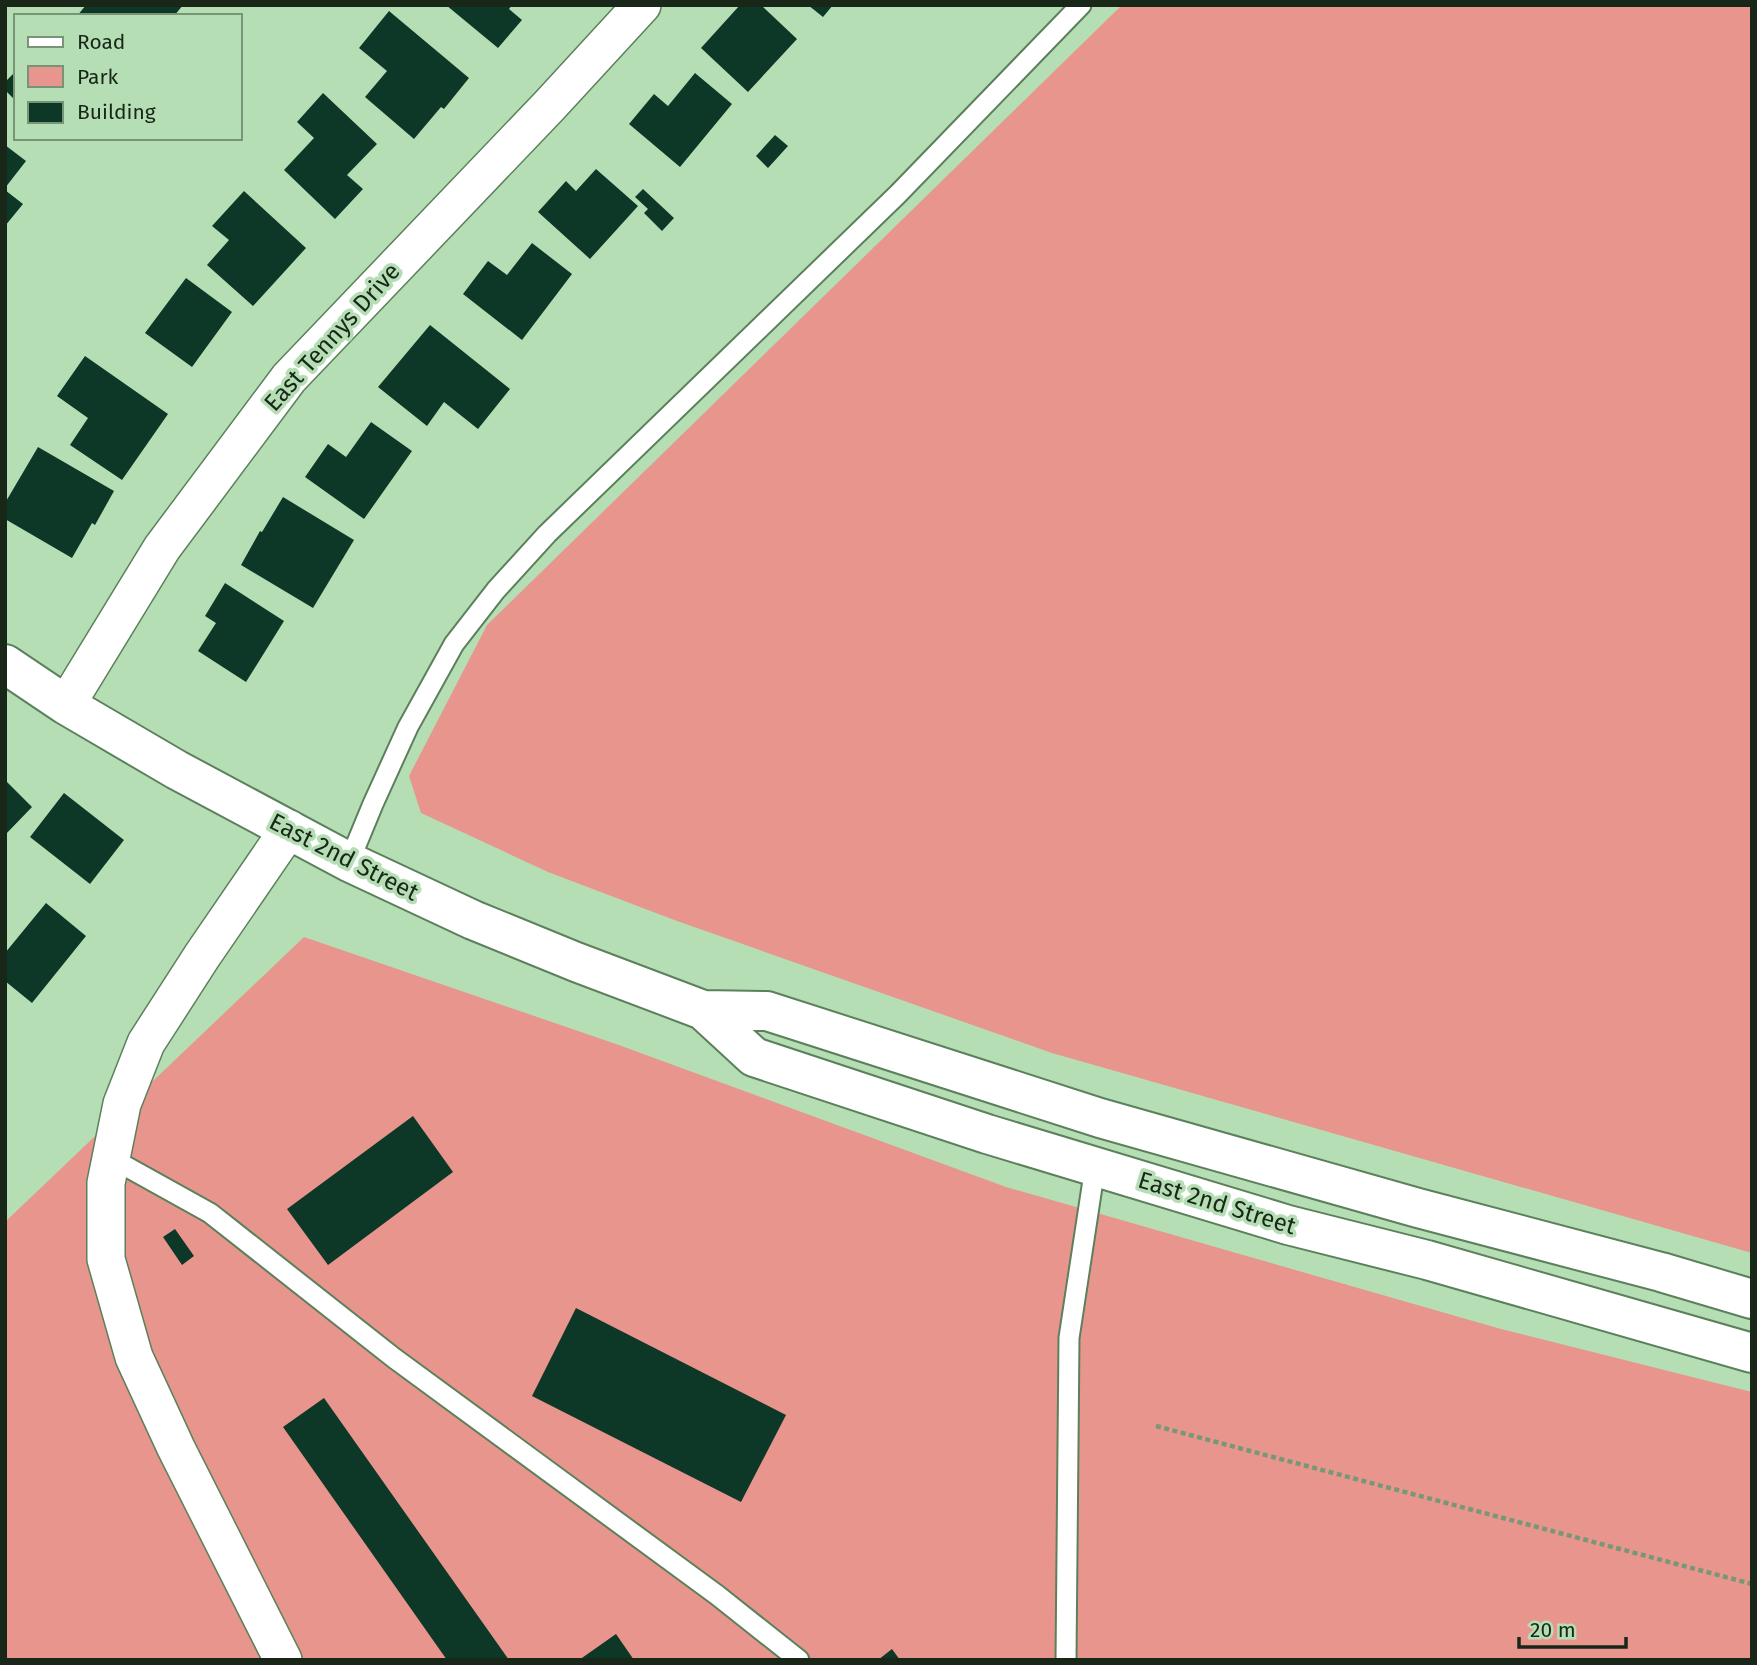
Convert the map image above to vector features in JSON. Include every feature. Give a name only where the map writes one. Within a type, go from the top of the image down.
[{"type":"main road","name":"East 2nd Street","points":[[5,664],[66,705],[177,770],[349,862],[473,920],[703,1010],[767,1011],[1100,1118],[1752,1299]]},
{"type":"main road","name":"East 2nd Street","points":[[703,1010],[754,1057],[987,1134],[1288,1225],[1427,1260],[1752,1353]]},
{"type":"street","name":"East Tennys Drive","points":[[66,705],[162,548],[289,378],[642,5]]},
{"type":"street","points":[[283,1660],[176,1448],[134,1357],[106,1259],[106,1183],[122,1104],[146,1043],[289,830]]},
{"type":"lane","points":[[349,862],[408,727],[454,644],[496,590],[547,534],[898,194],[1082,5]]},
{"type":"lane","points":[[111,1158],[210,1213],[394,1358],[717,1595],[799,1660]]},
{"type":"lane","points":[[1066,1660],[1069,1338],[1095,1167]]},
{"type":"path","points":[[1156,1426],[1752,1584]]},
{"type":"green space","points":[[1122,5],[1752,5],[1752,1253],[1052,1053],[677,921],[548,872],[421,813],[409,776],[487,625]]},
{"type":"green space","points":[[304,937],[616,1044],[1006,1187],[1501,1329],[1752,1392],[1752,1660],[5,1660],[5,1222]]},
{"type":"building","points":[[86,5],[183,5],[176,14],[79,14]]},
{"type":"building","points":[[446,5],[512,5],[509,9],[522,20],[498,48]]},
{"type":"building","points":[[740,5],[761,5],[797,39],[748,92],[701,48]]},
{"type":"building","points":[[808,5],[833,5],[823,17]]},
{"type":"building","points":[[389,11],[469,78],[444,109],[441,107],[414,139],[365,97],[387,71],[359,48]]},
{"type":"building","points":[[14,73],[14,99],[5,90],[5,82]]},
{"type":"building","points":[[695,73],[732,104],[680,167],[629,124],[654,94],[668,106]]},
{"type":"building","points":[[323,93],[377,144],[347,175],[363,189],[335,219],[284,170],[314,138],[297,122]]},
{"type":"building","points":[[775,135],[788,146],[768,168],[756,156]]},
{"type":"building","points":[[5,145],[26,161],[5,188]]},
{"type":"building","points":[[596,169],[638,206],[590,259],[538,212],[566,181],[576,191]]},
{"type":"building","points":[[643,189],[674,218],[662,231],[644,213],[648,209],[635,197]]},
{"type":"building","points":[[5,190],[23,204],[5,226]]},
{"type":"building","points":[[244,191],[306,248],[253,306],[207,265],[229,240],[212,226]]},
{"type":"building","points":[[532,243],[572,274],[522,340],[463,294],[488,261],[507,275]]},
{"type":"building","points":[[186,278],[232,312],[192,367],[145,333]]},
{"type":"building","points":[[430,325],[510,389],[478,429],[444,402],[427,426],[378,387]]},
{"type":"building","points":[[85,356],[168,414],[122,480],[70,445],[88,418],[57,396]]},
{"type":"building","points":[[371,422],[412,451],[364,519],[305,477],[328,444],[346,457]]},
{"type":"building","points":[[38,447],[114,491],[72,558],[5,519],[5,503]]},
{"type":"building","points":[[283,497],[354,540],[313,608],[241,565]]},
{"type":"building","points":[[225,583],[284,621],[246,682],[198,651],[216,623],[205,616]]},
{"type":"building","points":[[5,780],[32,807],[5,835]]},
{"type":"building","points":[[64,793],[124,840],[90,884],[30,837]]},
{"type":"building","points":[[46,903],[86,936],[32,1003],[5,981],[5,953]]},
{"type":"building","points":[[413,1116],[453,1172],[328,1265],[287,1209]]},
{"type":"building","points":[[175,1229],[194,1256],[182,1265],[163,1237]]},
{"type":"building","points":[[576,1308],[786,1415],[741,1502],[532,1396]]},
{"type":"building","points":[[324,1398],[509,1660],[447,1660],[283,1427]]},
{"type":"building","points":[[616,1634],[634,1660],[579,1660]]},
{"type":"building","points":[[892,1649],[900,1660],[878,1660]]}]
